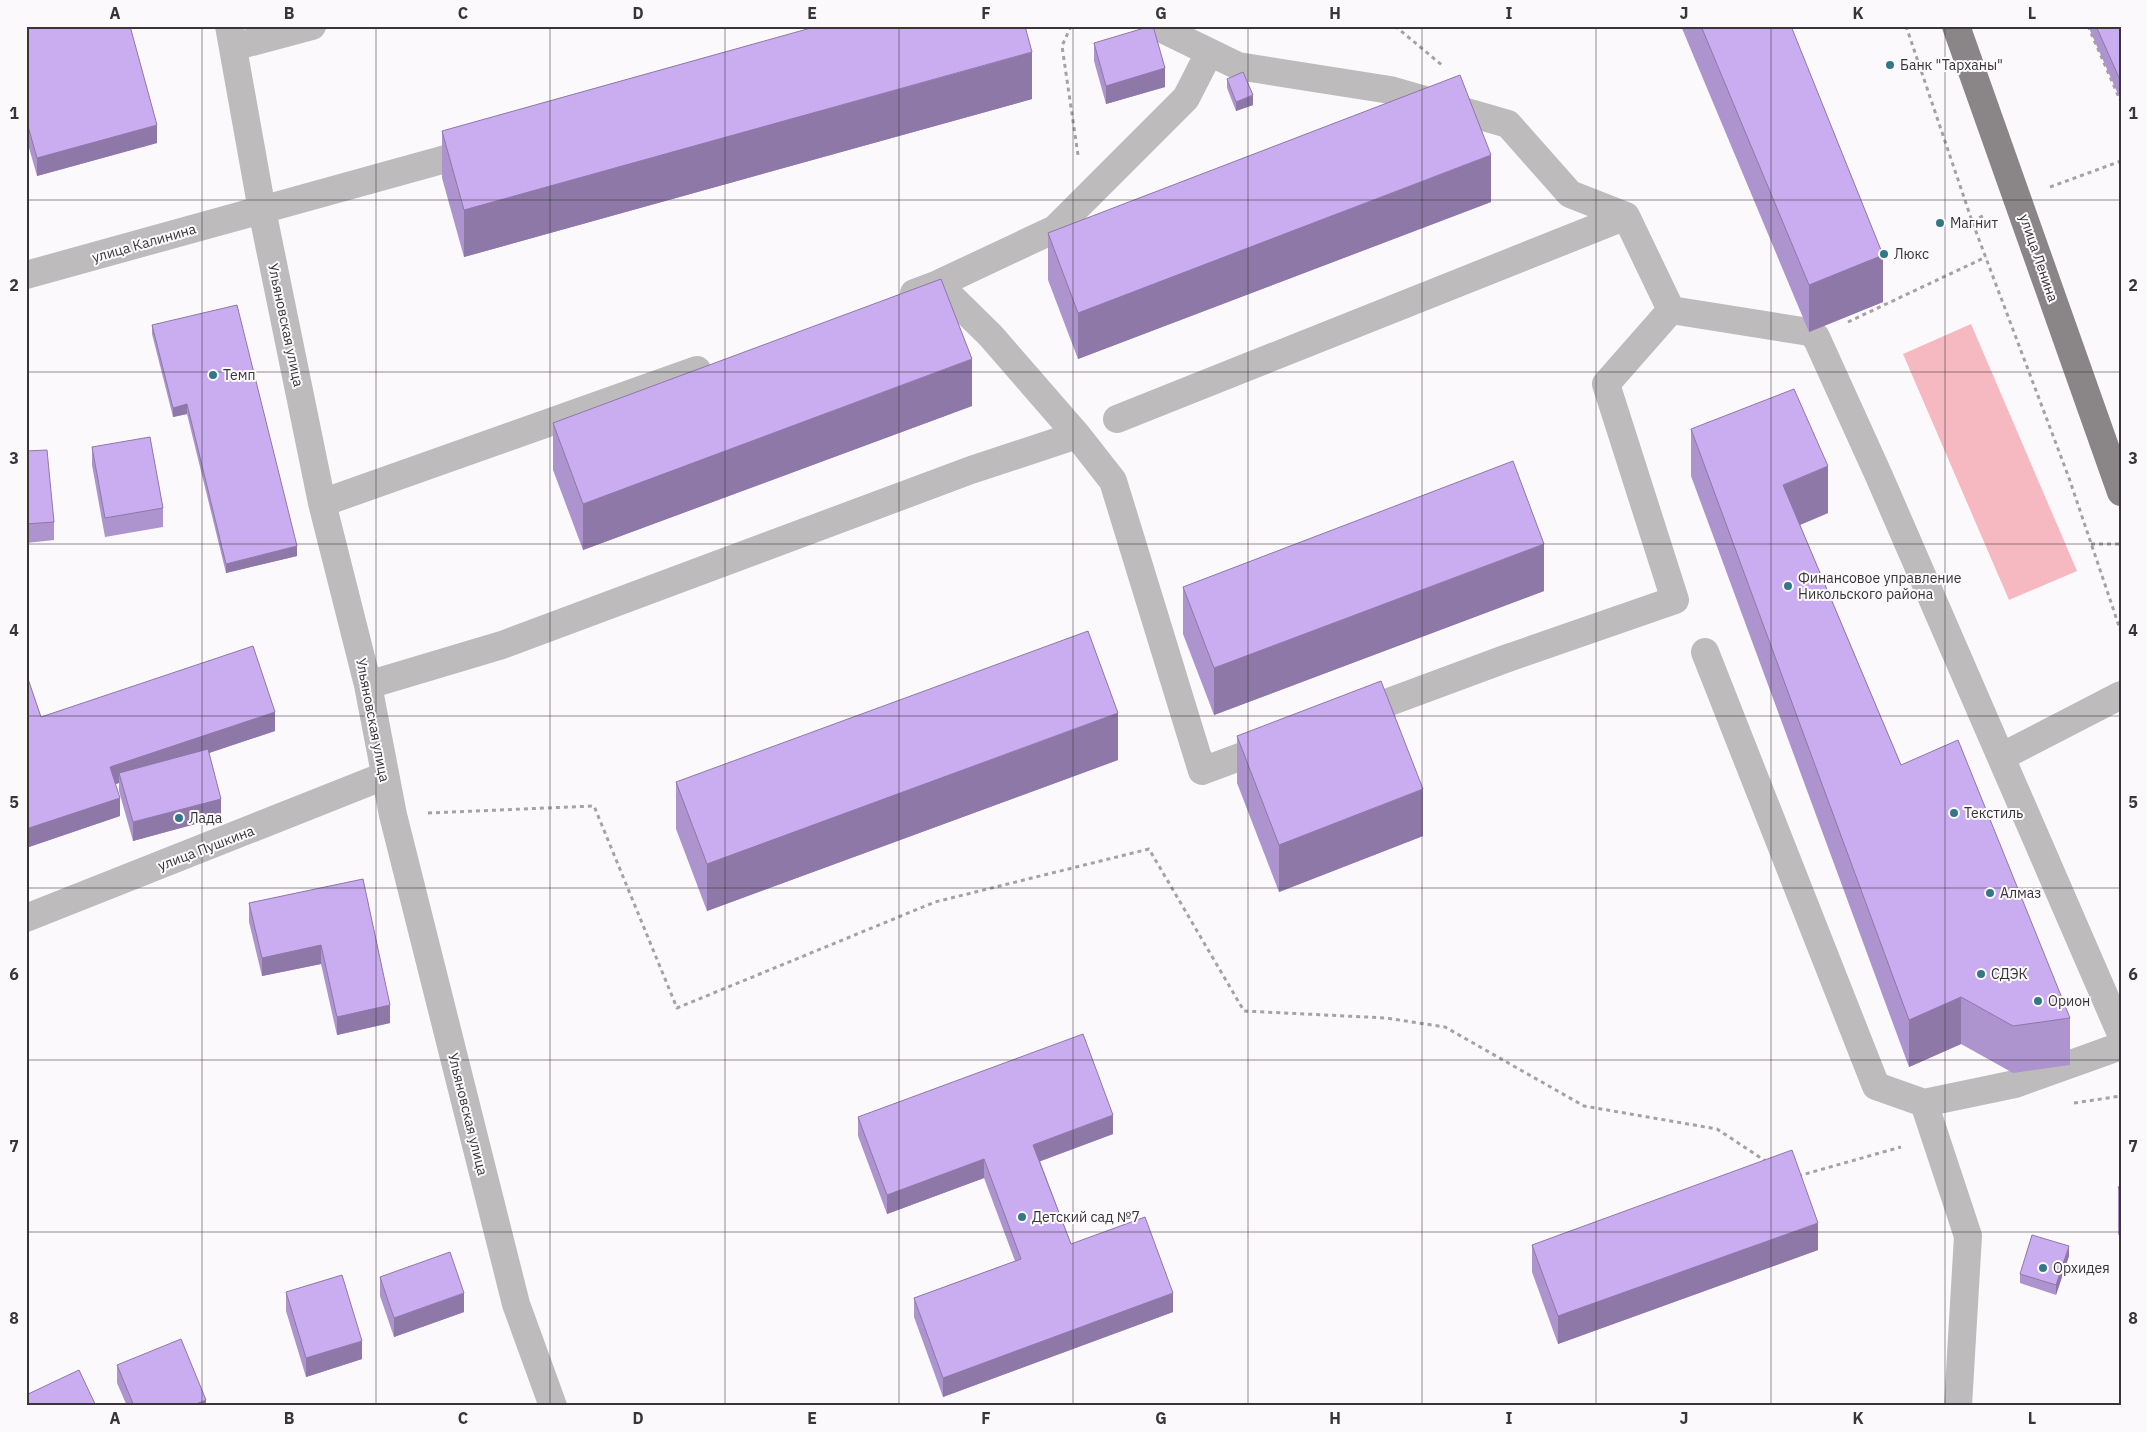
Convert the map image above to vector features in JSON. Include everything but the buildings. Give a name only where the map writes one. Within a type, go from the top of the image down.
[{"type":"main road","name":"улица Ленина","points":[[1956,26],[2121,492]]},
{"type":"street","points":[[231,36],[312,26]]},
{"type":"street","points":[[1156,26],[1238,66],[1390,90],[1508,124],[1570,194],[1626,216],[1671,310]]},
{"type":"street","name":"Ульяновская улица","points":[[231,36],[262,210],[322,503],[368,685],[393,815],[516,1304],[553,1406]]},
{"type":"street","points":[[892,301],[938,284],[1055,228],[1186,98],[1209,53]]},
{"type":"street","name":"улица Калинина","points":[[26,275],[501,143]]},
{"type":"street","points":[[1117,419],[1626,216]]},
{"type":"street","points":[[938,284],[991,336],[1077,435],[1113,481],[1202,771],[1294,737]]},
{"type":"street","points":[[1671,310],[1809,332],[1816,337],[2121,1034]]},
{"type":"street","points":[[1330,723],[1505,659],[1675,600],[1606,384],[1671,310]]},
{"type":"street","points":[[322,503],[724,360]]},
{"type":"street","points":[[368,685],[502,645],[971,470],[1077,435]]},
{"type":"street","points":[[1705,652],[1876,1086],[1924,1103],[2015,1084],[2121,1046]]},
{"type":"street","points":[[2001,757],[2121,694]]},
{"type":"street","name":"улица Пушкина","points":[[26,918],[384,776]]},
{"type":"street","points":[[1924,1103],[1968,1236],[1956,1405]]},
{"type":"path","points":[[1071,26],[1062,46],[1085,198]]},
{"type":"path","points":[[1906,26],[1986,257],[2069,478],[2121,632]]},
{"type":"path","points":[[2088,26],[2121,102]]},
{"type":"path","points":[[1816,337],[1986,257]]},
{"type":"path","points":[[2091,544],[2121,544]]},
{"type":"path","points":[[393,815],[594,806],[677,1008],[934,902],[1149,849],[1244,1011],[1386,1018],[1445,1027],[1584,1106],[1717,1129],[1775,1167]]},
{"type":"path","points":[[2067,1104],[2121,1096]]},
{"type":"path","points":[[1792,1178],[1936,1138]]},
{"type":"shaded area","points":[[1971,324],[2077,571],[2009,600],[1903,354]]},
{"type":"place","name":"Банк \"Тарханы\"","points":[[1890,65]]},
{"type":"place","name":"Магнит","points":[[1940,223]]},
{"type":"place","name":"Люкс","points":[[1884,254]]},
{"type":"place","name":"Темп","points":[[213,375]]},
{"type":"place","name":"Финансовое управление Никольского района","points":[[1788,586]]},
{"type":"place","name":"Текстиль","points":[[1954,813]]},
{"type":"place","name":"Лада","points":[[179,818]]},
{"type":"place","name":"Алмаз","points":[[1990,893]]},
{"type":"place","name":"СДЭК","points":[[1981,974]]},
{"type":"place","name":"Орион","points":[[2038,1001]]},
{"type":"place","name":"Детский сад №7","points":[[1022,1217]]},
{"type":"place","name":"Орхидея","points":[[2043,1268]]}]
